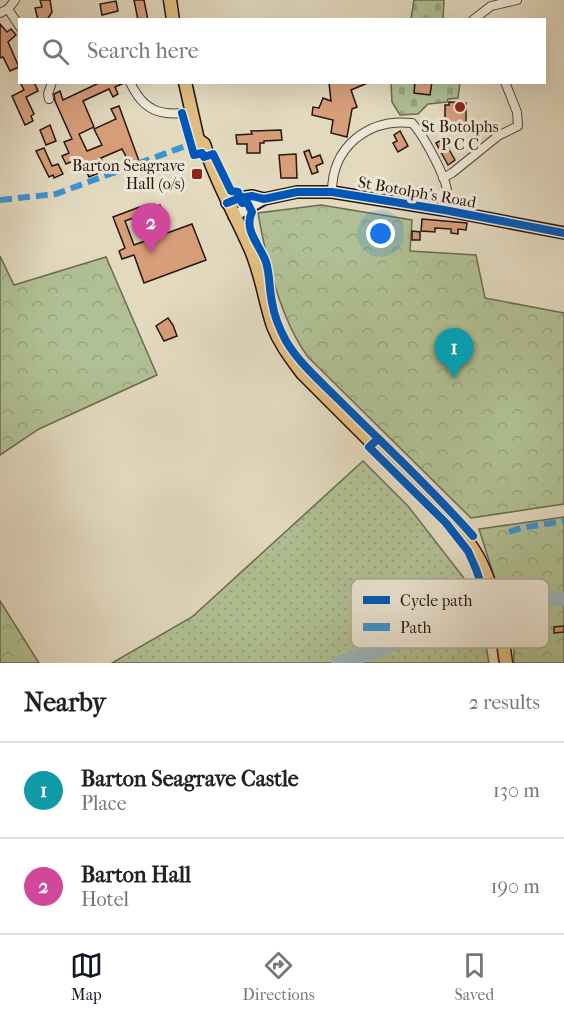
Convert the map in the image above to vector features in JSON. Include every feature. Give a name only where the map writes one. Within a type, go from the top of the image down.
[{"type":"main road","points":[[170,0],[173,18]]},
{"type":"main road","points":[[185,84],[198,140],[197,146],[205,168],[220,198],[227,203],[249,245],[258,268],[273,326],[283,346],[302,373],[450,520],[472,546],[488,579]]},
{"type":"street","points":[[15,0],[4,11],[18,25]]},
{"type":"street","points":[[476,18],[491,6],[517,0]]},
{"type":"street","points":[[49,99],[51,84]]},
{"type":"street","points":[[131,84],[135,94],[155,111],[171,115],[191,112]]},
{"type":"street","points":[[443,178],[498,136],[518,126],[517,112],[506,84]]},
{"type":"street","points":[[332,192],[334,170],[351,142],[371,129],[396,123],[412,123],[419,129],[443,178],[447,195],[444,210]]},
{"type":"street","name":"St Botolph's Road","points":[[234,216],[264,199],[301,192],[332,192],[564,233]]},
{"type":"street","name":"St Botolph's Road","points":[[227,203],[252,196],[264,199]]},
{"type":"green space","points":[[414,0],[444,0],[443,18],[411,18]]},
{"type":"green space","points":[[391,84],[460,84],[458,98],[428,104],[418,114],[400,115],[392,102]]},
{"type":"green space","points":[[321,205],[412,220],[410,251],[476,255],[485,298],[564,313],[564,504],[471,518],[308,357],[298,342],[282,307],[265,250],[258,213]]},
{"type":"green space","points":[[0,256],[14,285],[106,257],[157,375],[39,429],[0,455]]},
{"type":"green space","points":[[363,461],[408,506],[465,579],[351,579],[351,648],[486,648],[489,663],[112,663],[192,617]]},
{"type":"green space","points":[[564,517],[564,663],[514,663],[514,648],[549,648],[549,579],[495,579],[479,529]]},
{"type":"green space","points":[[0,601],[39,663],[0,663]]},
{"type":"building","points":[[40,0],[50,0],[52,12],[48,18],[38,18],[35,8],[42,7]]},
{"type":"building","points":[[134,0],[144,0],[148,18],[138,18]]},
{"type":"building","points":[[116,1],[118,11],[102,15],[100,4]]},
{"type":"building","points":[[0,24],[7,32],[11,29],[16,35],[8,42],[18,67],[10,71],[3,57],[0,58]]},
{"type":"building","points":[[21,84],[35,84],[38,91],[26,97],[34,114],[31,116],[33,121],[25,125],[12,96],[24,90]]},
{"type":"building","points":[[97,84],[122,84],[115,87],[118,94],[113,97],[109,89],[83,101],[94,127],[79,134],[87,151],[102,145],[94,129],[116,119],[111,109],[119,106],[139,161],[130,164],[122,149],[101,158],[106,170],[89,177],[82,161],[66,164],[62,156],[69,153],[64,142],[72,139],[54,94],[60,91],[63,100]]},
{"type":"building","points":[[329,84],[365,84],[351,90],[357,107],[352,109],[347,137],[331,133],[333,120],[312,115],[313,107],[319,108],[323,98],[331,101]]},
{"type":"building","points":[[415,84],[432,84],[430,95],[414,93]]},
{"type":"building","points":[[449,102],[466,103],[466,130],[447,130],[445,105],[449,105]]},
{"type":"building","points":[[50,125],[56,141],[46,145],[40,130]]},
{"type":"building","points":[[281,130],[282,140],[260,143],[260,153],[247,153],[247,144],[237,144],[236,135],[252,134],[251,131]]},
{"type":"building","points":[[400,131],[408,146],[398,152],[393,143],[397,141],[394,135]]},
{"type":"building","points":[[443,139],[455,160],[448,165],[436,143]]},
{"type":"building","points":[[44,148],[52,166],[58,164],[63,174],[54,178],[53,175],[49,177],[36,151]]},
{"type":"building","points":[[309,150],[312,158],[320,155],[323,163],[316,166],[318,172],[312,174],[304,152]]},
{"type":"building","points":[[296,154],[297,178],[281,178],[279,155]]},
{"type":"building","points":[[145,205],[147,210],[160,205],[162,211],[125,221],[134,245],[192,224],[206,260],[144,283],[134,255],[122,259],[119,251],[125,248],[113,217]]},
{"type":"building","points":[[422,219],[467,223],[466,230],[458,229],[458,234],[451,233],[451,229],[435,228],[435,232],[421,231]]},
{"type":"building","points":[[412,231],[420,232],[420,240],[412,240]]},
{"type":"building","points":[[168,318],[177,336],[164,341],[156,326]]},
{"type":"building","points":[[564,626],[564,632],[554,633],[554,627]]},
{"type":"waterway","points":[[549,598],[564,599]]},
{"type":"waterway","points":[[339,663],[384,648]]},
{"type":"marked path","points":[[0,200],[56,194],[191,144]]},
{"type":"marked path","points":[[509,532],[564,521]]},
{"type":"cycle path","points":[[182,113],[194,155],[202,153],[204,157],[213,154],[231,191],[238,192],[242,203],[247,202],[252,212],[251,231],[266,262],[274,312],[291,349],[310,372],[423,483],[473,536]]},
{"type":"cycle path","points":[[227,203],[252,196],[264,199],[297,192],[332,192],[564,233]]},
{"type":"cycle path","points":[[378,439],[369,447],[446,523],[468,551],[479,579]]},
{"type":"place","name":"St Botolphs P C C","points":[[460,107]]},
{"type":"place","name":"Barton Seagrave Hall (o/s)","points":[[197,174]]},
{"type":"place","name":"Barton Hall","points":[[151,253]]},
{"type":"place","name":"Barton Seagrave Castle","points":[[454,378]]}]
